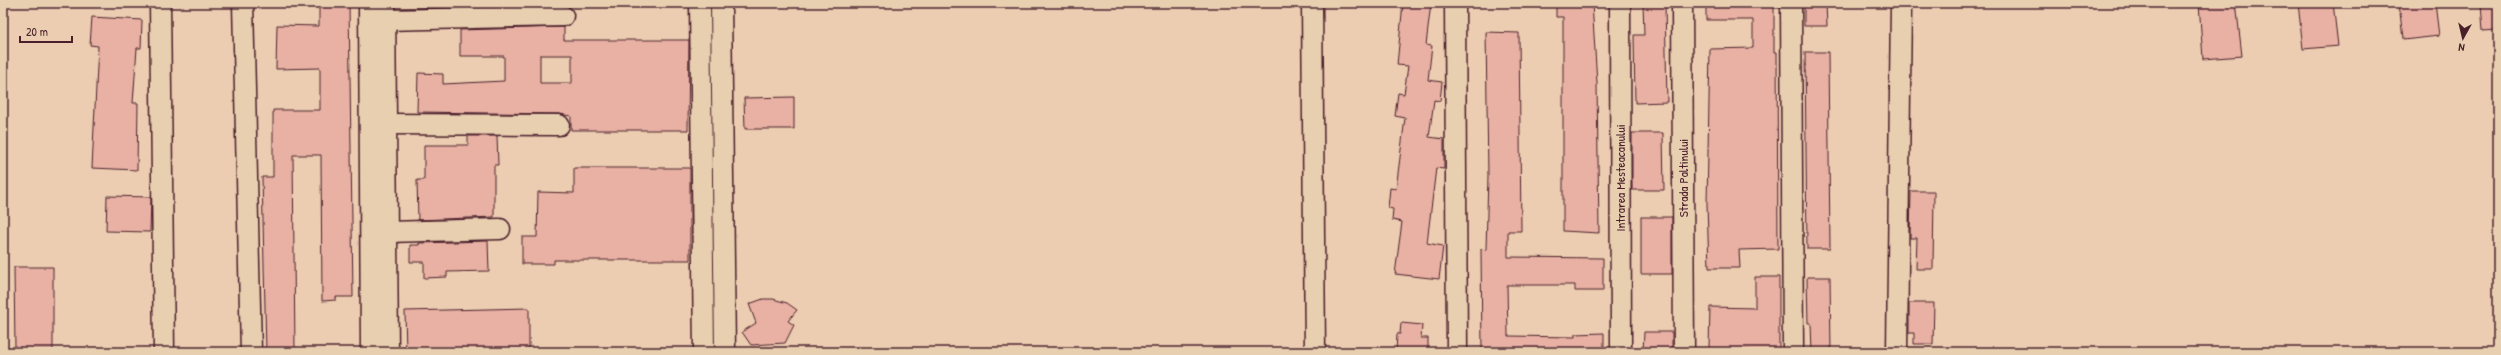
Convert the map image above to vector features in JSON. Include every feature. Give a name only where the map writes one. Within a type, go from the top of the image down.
[{"type":"street","points":[[160,3],[164,352]]},
{"type":"street","points":[[243,3],[251,352]]},
{"type":"street","points":[[370,3],[371,352]]},
{"type":"street","points":[[700,3],[704,352]]},
{"type":"street","points":[[721,3],[725,352]]},
{"type":"street","points":[[1312,3],[1314,352]]},
{"type":"street","points":[[1455,3],[1457,352]]},
{"type":"street","name":"Intrarea Mesteacanului","points":[[1620,3],[1620,352]]},
{"type":"street","name":"Strada Paltinului","points":[[1682,3],[1684,352]]},
{"type":"street","points":[[1791,3],[1793,352]]},
{"type":"street","points":[[1897,352],[1901,3]]},
{"type":"street","points":[[388,352],[385,12],[563,16]]},
{"type":"street","points":[[386,124],[559,125]]},
{"type":"street","points":[[387,232],[500,229]]},
{"type":"building","points":[[319,3],[349,3],[353,297],[336,297],[336,300],[322,301],[321,155],[293,155],[295,352],[266,352],[262,177],[273,177],[273,110],[320,110],[320,68],[276,69],[277,25],[319,26]]},
{"type":"building","points":[[504,3],[563,3],[563,5],[504,6]]},
{"type":"building","points":[[1403,3],[1431,3],[1426,45],[1432,46],[1428,80],[1442,82],[1440,101],[1434,100],[1429,137],[1444,139],[1444,169],[1436,168],[1427,243],[1443,246],[1439,279],[1395,274],[1402,222],[1392,220],[1393,209],[1388,208],[1390,188],[1396,189],[1405,118],[1395,116],[1398,93],[1404,94],[1408,66],[1397,65]]},
{"type":"building","points":[[1556,3],[1592,3],[1597,83],[1599,233],[1563,231],[1563,17],[1556,17]]},
{"type":"building","points":[[1643,3],[1665,3],[1667,102],[1635,103],[1634,35],[1644,35]]},
{"type":"building","points":[[1706,3],[1774,3],[1774,52],[1777,52],[1778,249],[1739,250],[1740,268],[1709,268],[1707,204],[1710,49],[1753,48],[1753,20],[1706,20]]},
{"type":"building","points":[[1804,3],[1826,3],[1827,26],[1804,26]]},
{"type":"building","points":[[2199,3],[2236,3],[2242,56],[2203,59]]},
{"type":"building","points":[[2298,3],[2333,3],[2338,46],[2303,49]]},
{"type":"building","points":[[2399,3],[2435,3],[2439,36],[2403,40]]},
{"type":"building","points":[[2481,3],[2498,3],[2498,30],[2483,31]]},
{"type":"building","points":[[92,17],[142,20],[141,48],[137,48],[133,103],[138,103],[137,170],[92,168],[98,46],[90,45]]},
{"type":"building","points":[[564,27],[564,40],[689,40],[688,130],[571,130],[571,116],[559,114],[417,112],[418,73],[443,74],[443,84],[504,81],[504,56],[460,56],[460,30]],"holes":[[[540,55],[572,55],[572,83],[540,83]]]},
{"type":"building","points":[[1486,32],[1519,33],[1521,231],[1508,231],[1508,257],[1603,258],[1603,291],[1575,291],[1575,285],[1507,285],[1508,336],[1575,337],[1575,334],[1604,333],[1604,352],[1482,352],[1481,249],[1486,250],[1488,176]]},
{"type":"building","points":[[1805,52],[1828,52],[1830,249],[1807,249]]},
{"type":"building","points":[[794,97],[794,129],[745,129],[744,98]]},
{"type":"building","points":[[1632,133],[1663,133],[1664,190],[1632,190]]},
{"type":"building","points":[[468,136],[497,136],[498,165],[494,165],[494,217],[418,220],[417,180],[424,180],[424,145],[468,145]]},
{"type":"building","points":[[574,168],[690,168],[690,260],[554,260],[554,264],[522,264],[522,237],[537,237],[538,192],[574,193]]},
{"type":"building","points":[[1911,191],[1934,191],[1933,269],[1916,269],[1917,238],[1910,238]]},
{"type":"building","points":[[107,196],[151,197],[150,232],[106,231]]},
{"type":"building","points":[[1641,217],[1672,217],[1672,274],[1641,274]]},
{"type":"building","points":[[488,241],[489,271],[447,272],[447,277],[424,278],[424,262],[410,262],[410,245],[419,245],[419,243]]},
{"type":"building","points":[[14,267],[53,267],[53,350],[15,350]]},
{"type":"building","points":[[1755,277],[1779,277],[1779,352],[1709,348],[1710,307],[1755,308]]},
{"type":"building","points":[[1807,277],[1830,277],[1831,352],[1812,352],[1811,323],[1808,323]]},
{"type":"building","points":[[763,299],[773,299],[787,303],[797,310],[788,321],[794,325],[785,343],[751,345],[742,332],[756,323],[749,304]]},
{"type":"building","points":[[1909,303],[1934,303],[1933,344],[1914,344],[1914,333],[1909,333]]},
{"type":"building","points":[[529,308],[529,352],[406,352],[405,311]]},
{"type":"building","points":[[1401,323],[1422,325],[1421,338],[1428,338],[1428,352],[1396,352],[1397,334],[1400,334]]},
{"type":"building","points":[[1644,332],[1672,332],[1672,352],[1643,352]]}]
